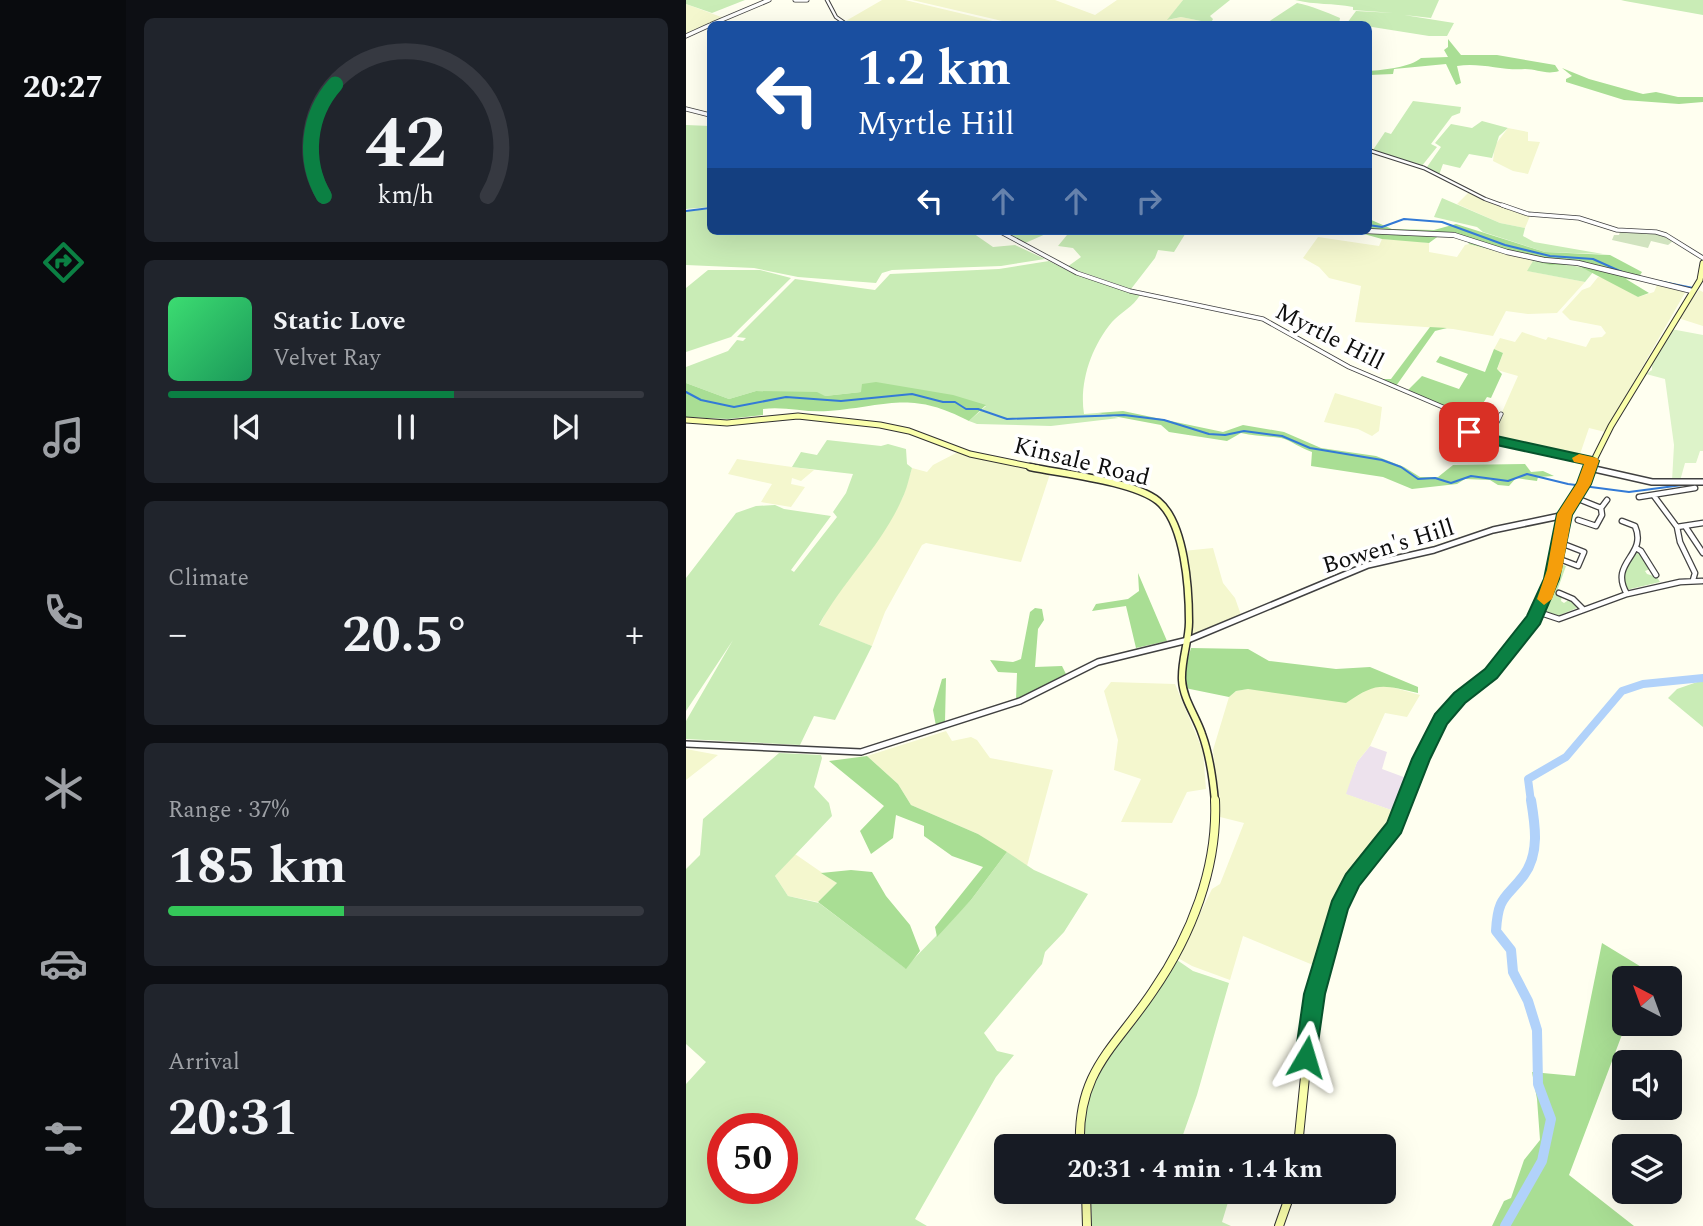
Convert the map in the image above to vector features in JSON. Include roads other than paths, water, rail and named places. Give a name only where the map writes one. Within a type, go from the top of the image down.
[{"type":"main road","points":[[1299,1134],[1312,1008],[1338,908],[1353,880],[1394,828],[1421,759],[1441,719],[1452,705],[1504,660],[1538,612],[1552,579],[1565,514],[1700,280],[1703,260]]},
{"type":"main road","name":"Kinsale Road","points":[[686,420],[727,423],[798,416],[880,425],[909,431],[961,452],[1131,488],[1148,495],[1167,511],[1176,534],[1188,588],[1188,640],[1181,682],[1209,756],[1213,776],[1213,835],[1208,871],[1193,915],[1170,965],[1098,1063],[1088,1082],[1079,1111],[1080,1134]]},
{"type":"main road","points":[[1086,1204],[1087,1226]]},
{"type":"main road","points":[[1279,1226],[1287,1204]]},
{"type":"street","points":[[720,21],[769,0]]},
{"type":"street","points":[[795,0],[807,0]]},
{"type":"street","points":[[827,0],[836,16],[842,21]]},
{"type":"street","points":[[686,36],[707,27]]},
{"type":"street","points":[[686,109],[707,114]]},
{"type":"street","points":[[1372,151],[1424,168],[1485,199],[1528,214],[1579,218],[1617,230],[1656,232],[1703,260]]},
{"type":"street","points":[[1372,231],[1454,235],[1532,257],[1578,263],[1694,289]]},
{"type":"street","name":"Myrtle Hill","points":[[1006,235],[1077,273],[1130,290],[1263,319],[1349,367],[1469,417],[1473,423],[1469,434],[1489,439]]},
{"type":"street","points":[[1501,414],[1489,439],[1653,482],[1703,482]]},
{"type":"street","points":[[1639,497],[1691,488]]},
{"type":"street","points":[[1654,496],[1677,527],[1680,542],[1695,573],[1693,580]]},
{"type":"street","points":[[1576,498],[1601,508]]},
{"type":"street","points":[[1578,520],[1596,526],[1602,515],[1601,508],[1607,500]]},
{"type":"street","name":"Bowen's Hill","points":[[1188,640],[1368,565],[1434,550],[1493,530],[1565,514]]},
{"type":"street","points":[[1624,523],[1638,531],[1639,541],[1623,566],[1619,579],[1620,586],[1627,594]]},
{"type":"street","points":[[1677,527],[1703,523]]},
{"type":"street","points":[[1685,526],[1703,553]]},
{"type":"street","points":[[1557,558],[1578,566],[1584,552],[1568,547]]},
{"type":"street","points":[[1636,548],[1641,551],[1655,573],[1647,572]]},
{"type":"street","points":[[1538,612],[1559,619],[1627,594],[1693,580],[1702,581]]},
{"type":"street","points":[[1559,593],[1583,609]]},
{"type":"street","points":[[686,744],[861,752],[1020,701],[1098,662],[1188,640]]},
{"type":"waterway","points":[[686,211],[707,208]]},
{"type":"waterway","points":[[1372,226],[1382,227],[1404,219],[1442,222],[1505,245],[1550,256],[1593,259],[1622,272]]},
{"type":"waterway","points":[[1658,281],[1693,288]]},
{"type":"waterway","points":[[686,392],[701,400],[734,407],[786,397],[841,401],[912,394],[943,402],[955,402],[966,409],[978,409],[1007,419],[1124,415],[1164,420],[1209,434],[1225,435],[1244,431],[1282,436],[1310,448],[1382,460],[1401,467],[1418,479],[1435,478],[1451,483],[1471,476],[1508,481],[1527,474],[1568,484],[1629,492],[1690,484]]},
{"type":"waterway","points":[[1531,802],[1528,779],[1566,757],[1622,691],[1643,684],[1703,678]]},
{"type":"waterway","points":[[1505,1226],[1542,1161],[1551,1119],[1538,1084],[1537,1030],[1528,1001],[1513,972],[1511,950],[1496,931],[1501,904],[1524,875],[1532,857],[1535,828],[1531,800]]}]
